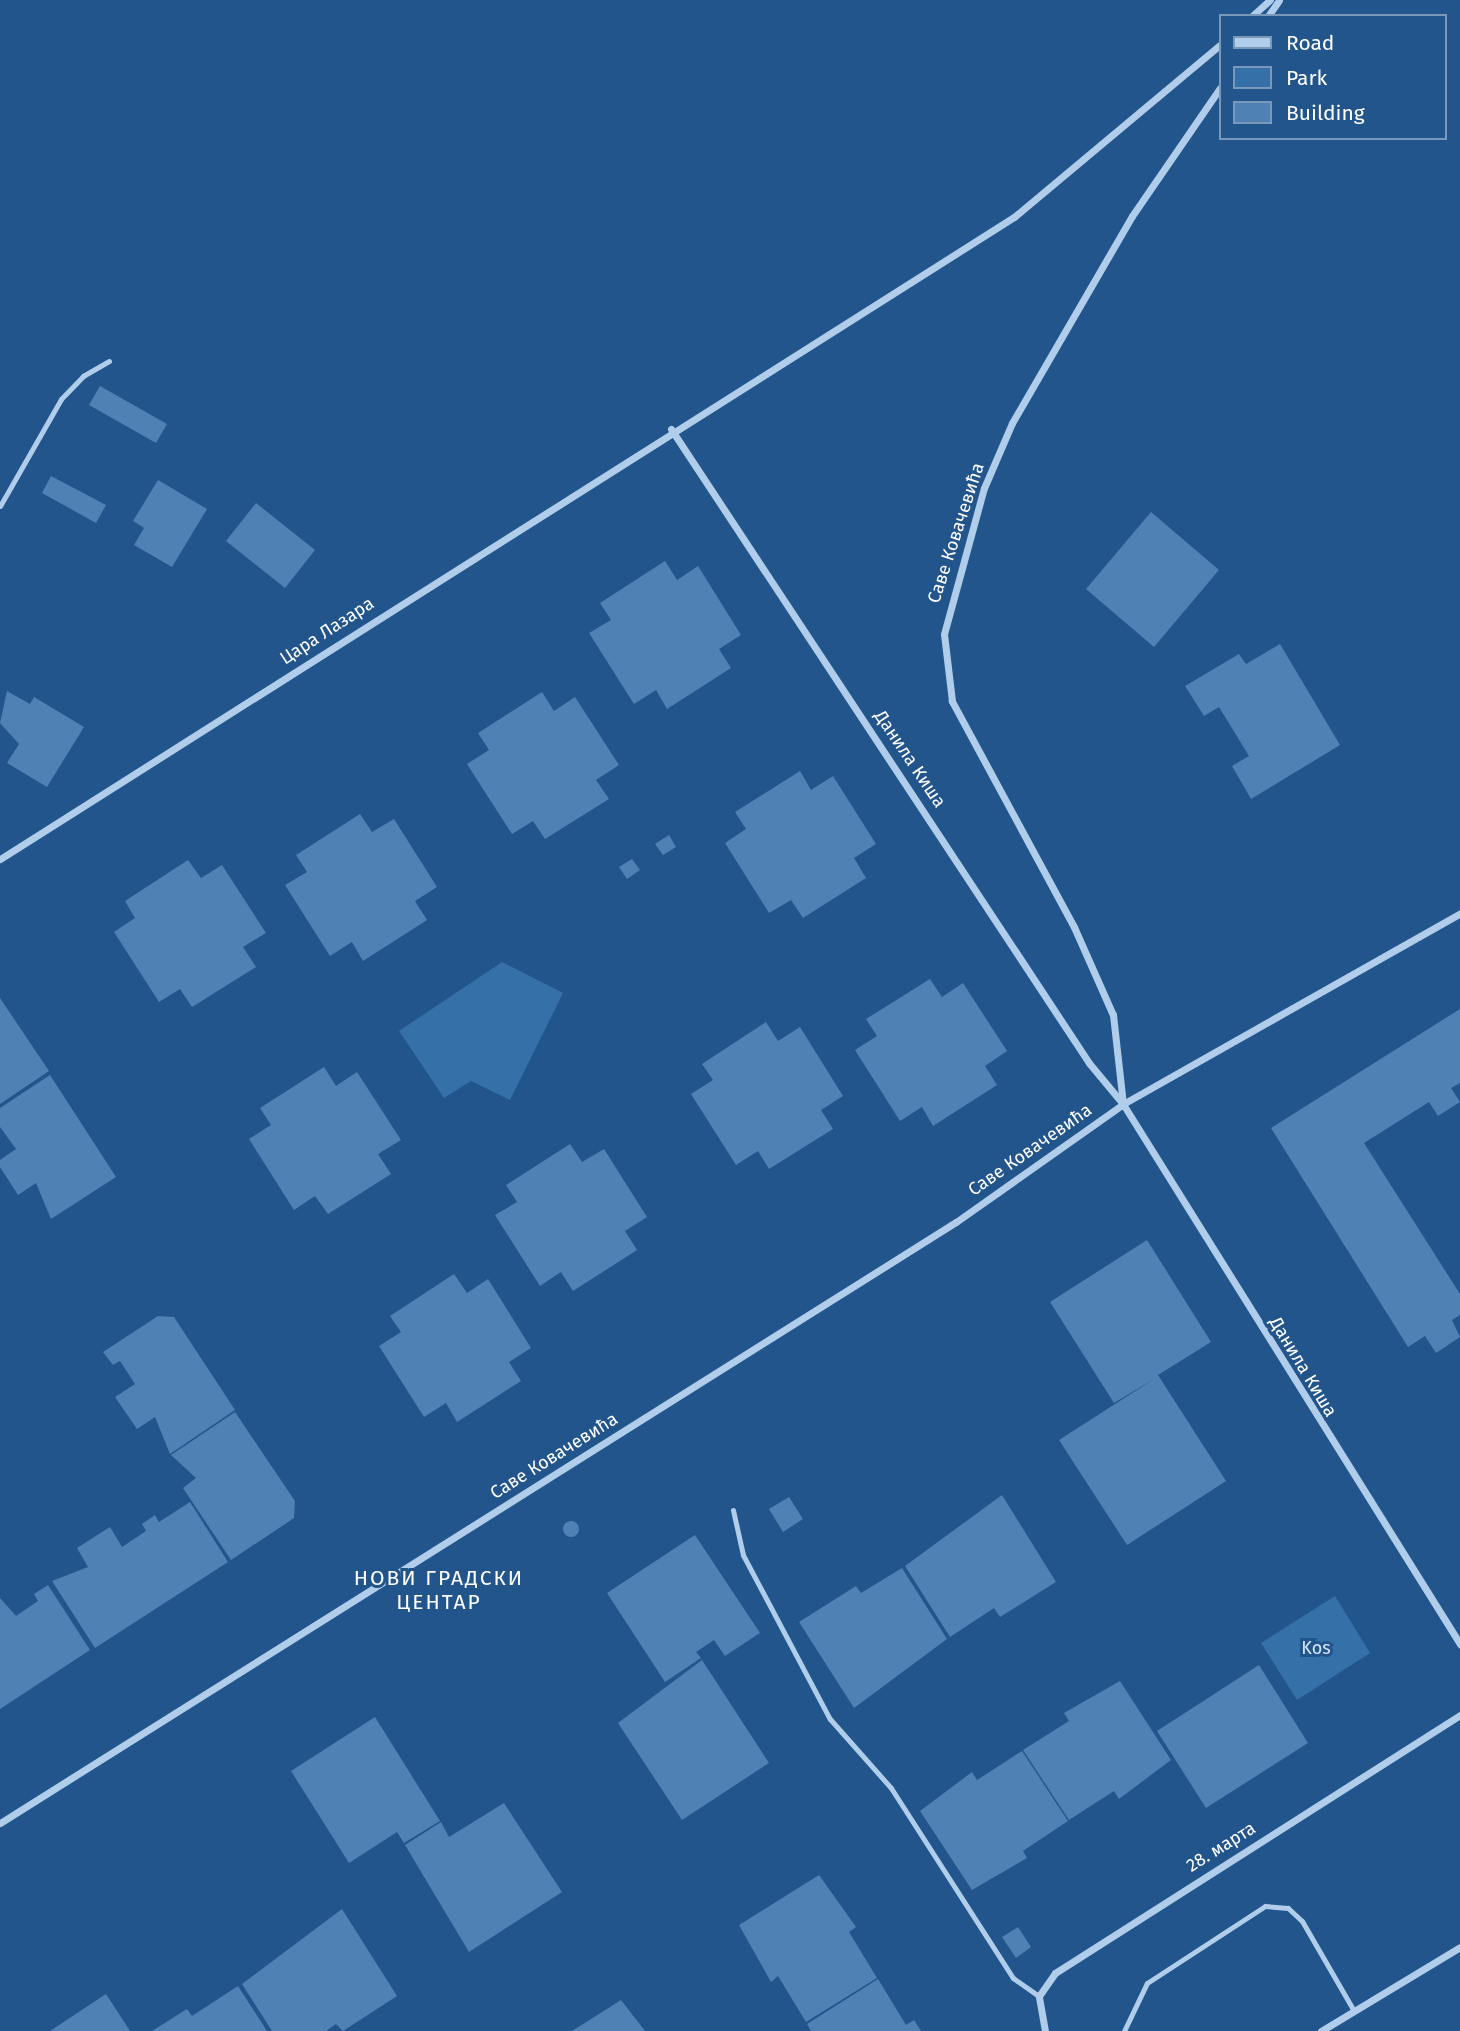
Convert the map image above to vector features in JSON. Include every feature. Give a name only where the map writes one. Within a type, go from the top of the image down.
[{"type":"street","points":[[1254,14],[1270,0]]},
{"type":"street","name":"Цара Лазара","points":[[0,859],[671,429],[1014,217],[1218,47]]},
{"type":"street","name":"Саве Ковачевића","points":[[0,1823],[956,1222],[1123,1104],[1113,1015],[1074,927],[952,701],[944,634],[984,488],[1012,424],[1132,216],[1218,91]]},
{"type":"street","name":"Данила Киша","points":[[671,429],[1089,1063],[1123,1104],[1460,1644]]},
{"type":"street","points":[[1123,1104],[1460,913]]},
{"type":"street","name":"28. марта","points":[[1039,1996],[1085,1951],[1460,1715]]},
{"type":"street","points":[[1321,2031],[1460,1947]]},
{"type":"street","points":[[1039,1996],[1045,2031]]},
{"type":"lane","points":[[0,506],[61,400],[83,376],[109,361]]},
{"type":"lane","points":[[733,1510],[743,1555],[830,1719],[891,1788],[1013,1978],[1039,1996]]},
{"type":"lane","points":[[1124,2031],[1147,1983],[1265,1906],[1288,1908],[1302,1921],[1354,2011]]},
{"type":"green space","points":[[502,962],[563,993],[510,1100],[471,1081],[444,1098],[399,1031]]},
{"type":"green space","name":"Kos","points":[[1335,1596],[1370,1653],[1297,1700],[1261,1643]]},
{"type":"building","points":[[100,386],[167,424],[156,443],[89,405]]},
{"type":"building","points":[[51,476],[106,505],[96,523],[42,493]]},
{"type":"building","points":[[158,480],[207,509],[172,567],[134,545],[144,528],[133,521]]},
{"type":"building","points":[[256,503],[315,550],[285,588],[226,541]]},
{"type":"building","points":[[1151,512],[1219,570],[1154,647],[1086,589]]},
{"type":"building","points":[[665,561],[677,580],[698,566],[741,635],[719,649],[731,668],[667,709],[656,690],[634,704],[589,633],[611,620],[600,603]]},
{"type":"building","points":[[1280,644],[1340,745],[1251,799],[1232,766],[1249,756],[1219,707],[1204,716],[1185,686],[1239,654],[1246,664]]},
{"type":"building","points":[[7,691],[30,704],[34,697],[84,727],[47,787],[7,763],[19,744],[0,723]]},
{"type":"building","points":[[542,692],[554,711],[575,697],[619,765],[596,780],[609,799],[545,839],[533,821],[512,834],[467,764],[489,750],[478,733]]},
{"type":"building","points":[[800,771],[811,790],[833,776],[876,844],[854,858],[866,878],[803,918],[791,900],[769,913],[725,843],[746,829],[735,812]]},
{"type":"building","points":[[360,814],[372,832],[394,819],[437,887],[415,901],[427,920],[363,961],[352,942],[330,956],[285,885],[307,872],[296,855]]},
{"type":"building","points":[[669,835],[676,847],[663,855],[655,844]]},
{"type":"building","points":[[632,859],[640,870],[627,879],[619,867]]},
{"type":"building","points":[[188,860],[201,878],[222,865],[266,933],[243,947],[256,967],[192,1007],[180,989],[159,1002],[114,932],[135,918],[125,901]]},
{"type":"building","points":[[930,979],[942,997],[963,983],[1007,1051],[985,1066],[997,1085],[933,1126],[922,1107],[900,1121],[855,1050],[877,1036],[866,1019]]},
{"type":"building","points":[[0,998],[49,1071],[0,1104]]},
{"type":"building","points":[[1460,1009],[1460,1083],[1451,1088],[1460,1102],[1438,1116],[1429,1102],[1364,1143],[1460,1294],[1460,1315],[1452,1320],[1460,1337],[1436,1353],[1425,1336],[1408,1347],[1271,1128]]},
{"type":"building","points":[[766,1022],[778,1041],[800,1027],[843,1096],[821,1110],[833,1129],[769,1169],[758,1151],[736,1165],[691,1094],[713,1080],[702,1064]]},
{"type":"building","points":[[324,1067],[336,1086],[357,1072],[401,1140],[378,1154],[391,1174],[328,1214],[315,1196],[294,1210],[249,1139],[271,1125],[260,1108]]},
{"type":"building","points":[[50,1075],[116,1177],[51,1219],[36,1183],[18,1195],[0,1167],[0,1160],[16,1149],[0,1127],[0,1108]]},
{"type":"building","points":[[570,1144],[582,1162],[604,1149],[647,1217],[625,1231],[637,1250],[573,1291],[561,1272],[540,1286],[495,1215],[517,1202],[506,1185]]},
{"type":"building","points":[[1147,1240],[1211,1342],[1158,1375],[1226,1481],[1127,1545],[1059,1440],[1154,1379],[1114,1403],[1050,1302]]},
{"type":"building","points":[[454,1274],[467,1293],[488,1279],[531,1348],[509,1362],[521,1381],[457,1422],[446,1403],[424,1417],[379,1346],[401,1332],[390,1316]]},
{"type":"building","points":[[158,1316],[174,1317],[235,1410],[170,1454],[155,1417],[137,1429],[115,1397],[135,1384],[120,1361],[113,1365],[103,1352]]},
{"type":"building","points":[[235,1412],[295,1501],[294,1518],[231,1560],[183,1488],[196,1478],[171,1455]]},
{"type":"building","points":[[1002,1495],[1056,1582],[1000,1617],[994,1608],[950,1637],[905,1566]]},
{"type":"building","points":[[789,1497],[803,1519],[783,1532],[769,1509]]},
{"type":"building","points":[[190,1502],[228,1562],[95,1648],[52,1581],[88,1567],[77,1548],[110,1527],[122,1547],[146,1531],[142,1524],[155,1515],[159,1522]]},
{"type":"building","points":[[571,1521],[577,1523],[577,1535],[571,1537],[565,1535],[563,1529],[565,1523]]},
{"type":"building","points":[[695,1535],[760,1633],[725,1656],[714,1640],[696,1652],[701,1658],[665,1682],[607,1593]]},
{"type":"building","points":[[902,1568],[947,1639],[854,1708],[799,1622],[856,1586],[861,1593]]},
{"type":"building","points":[[48,1585],[90,1650],[0,1709],[0,1598],[16,1616],[38,1601],[34,1594]]},
{"type":"building","points":[[702,1660],[769,1763],[682,1820],[618,1723]]},
{"type":"building","points":[[1259,1665],[1308,1743],[1206,1808],[1157,1731]]},
{"type":"building","points":[[1120,1681],[1171,1760],[1119,1799],[1114,1791],[1069,1820],[1023,1750],[1069,1721],[1064,1713]]},
{"type":"building","points":[[375,1717],[440,1821],[404,1843],[397,1832],[349,1863],[291,1771]]},
{"type":"building","points":[[1022,1751],[1068,1821],[1023,1851],[1027,1858],[972,1890],[920,1811],[972,1772],[977,1780]]},
{"type":"building","points":[[504,1803],[562,1892],[469,1952],[405,1845],[441,1822],[449,1837]]},
{"type":"building","points":[[819,1875],[856,1927],[849,1932],[877,1978],[806,2022],[778,1976],[771,1982],[739,1925]]},
{"type":"building","points":[[342,1909],[397,1996],[343,2031],[336,2024],[326,2031],[272,2031],[242,1984]]},
{"type":"building","points":[[1018,1927],[1031,1947],[1016,1958],[1002,1937]]},
{"type":"building","points":[[878,1979],[906,2025],[914,2020],[921,2031],[811,2031],[807,2024]]},
{"type":"building","points":[[238,1986],[267,2031],[152,2031],[187,2009],[192,2016]]},
{"type":"building","points":[[106,1994],[130,2031],[50,2031]]},
{"type":"building","points":[[621,2000],[645,2031],[572,2031]]},
{"type":"district","name":"НОВИ ГРАДСКИ ЦЕНТАР","points":[[439,1590]]}]
